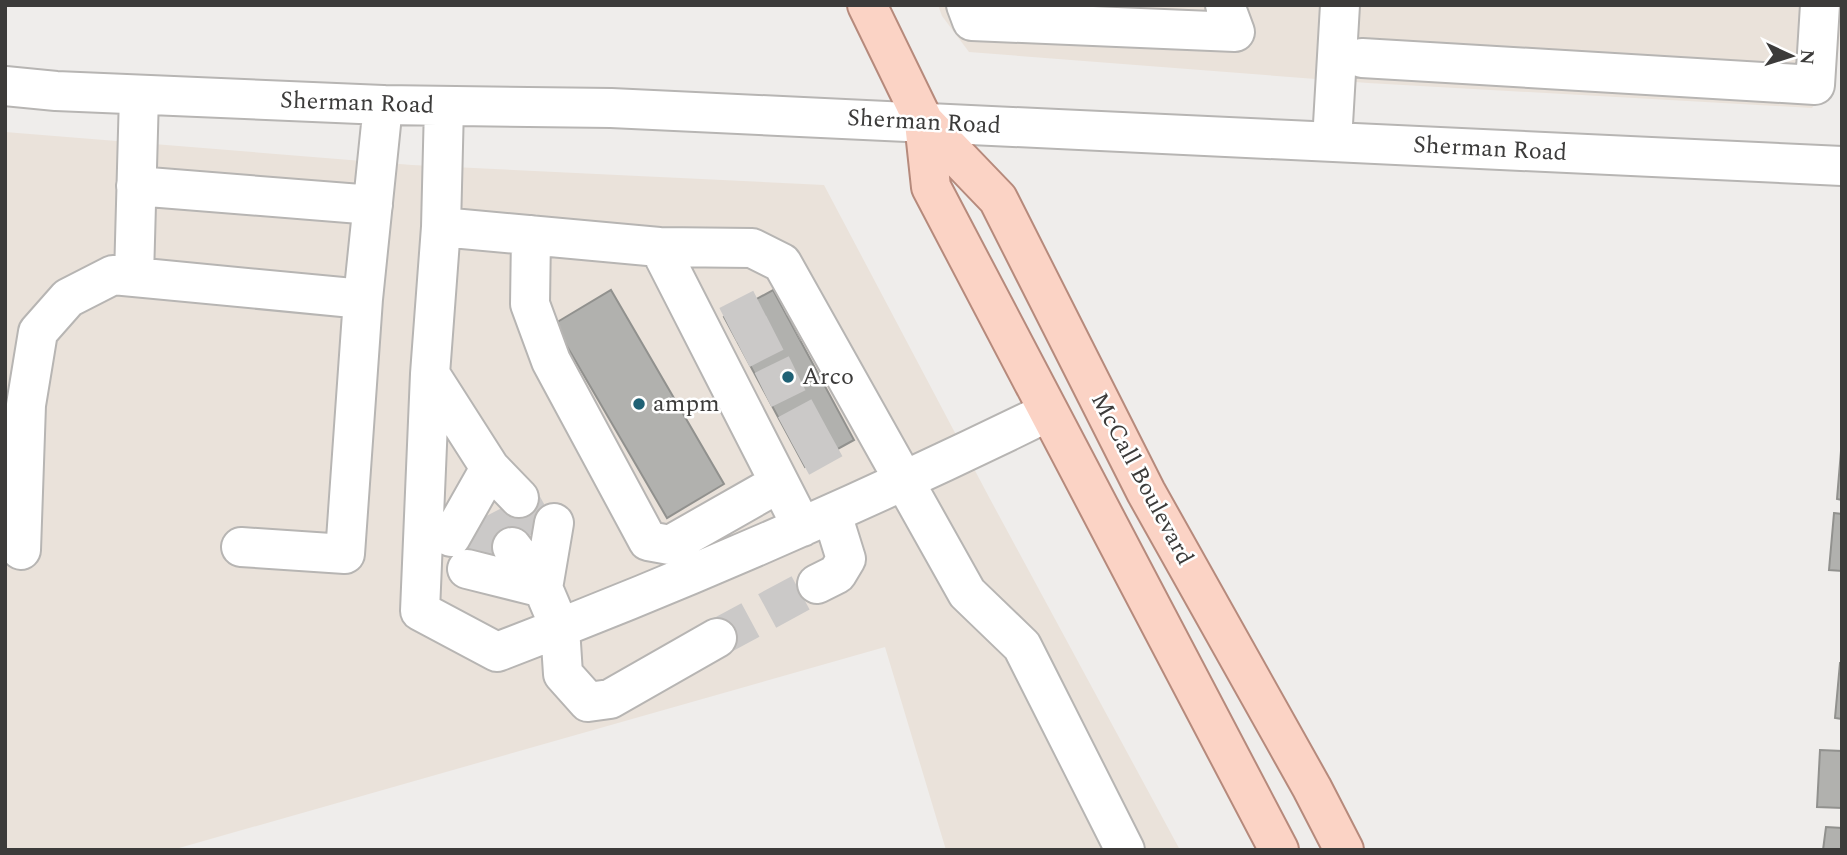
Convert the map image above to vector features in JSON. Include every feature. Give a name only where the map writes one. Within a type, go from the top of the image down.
[{"type":"main road","name":"McCall Boulevard","points":[[867,5],[924,122],[999,199],[1146,492],[1344,850]]},
{"type":"main road","name":"McCall Boulevard","points":[[924,122],[931,187],[1279,850]]},
{"type":"street","points":[[966,5],[972,21],[1099,16],[1235,32],[1225,5]]},
{"type":"street","points":[[1332,141],[1340,5]]},
{"type":"street","points":[[1362,58],[1815,85],[1820,5]]},
{"type":"street","name":"Sherman Road","points":[[5,86],[56,91],[383,105],[611,108],[1842,166]]},
{"type":"street","points":[[134,277],[139,95]]},
{"type":"street","points":[[242,547],[345,554],[363,299],[383,105]]},
{"type":"street","points":[[444,106],[441,227],[430,374],[420,611],[497,652],[616,608],[817,521],[1048,412]]},
{"type":"street","points":[[136,186],[373,205]]},
{"type":"street","points":[[441,227],[659,247],[752,248],[782,263],[794,307],[853,414],[905,481],[967,593],[1022,646],[1125,850]]},
{"type":"street","points":[[531,235],[530,304],[551,361],[648,541],[670,545],[781,459]]},
{"type":"street","points":[[659,247],[723,344],[781,459],[817,521],[846,559],[837,574],[817,584]]},
{"type":"street","points":[[21,550],[26,405],[38,332],[68,298],[113,275],[363,299]]},
{"type":"street","points":[[430,374],[490,468],[502,530],[543,588],[560,628],[563,674],[588,702],[610,699],[717,638]]},
{"type":"street","points":[[490,468],[502,530],[543,588]]},
{"type":"shaded area","points":[[938,5],[1842,5],[1842,13],[1836,77],[1812,108],[1368,83],[969,52],[942,16]]},
{"type":"shaded area","points":[[5,132],[412,165],[824,185],[1180,850],[946,850],[885,647],[172,850],[5,850]]},
{"type":"building","name":"ampm","points":[[611,290],[724,484],[667,518],[554,324]]},
{"type":"building","name":"Arco","points":[[773,290],[854,440],[805,467],[724,317]]},
{"type":"building","points":[[1842,439],[1842,500],[1837,499]]},
{"type":"building","points":[[1834,513],[1842,514],[1842,571],[1829,570]]},
{"type":"building","points":[[1842,663],[1842,719],[1835,718]]},
{"type":"building","points":[[1820,750],[1842,751],[1842,808],[1817,807]]},
{"type":"building","points":[[1826,827],[1842,828],[1842,850],[1823,850]]},
{"type":"tunnel","points":[[728,325],[779,299]]},
{"type":"tunnel","points":[[741,350],[792,324]]},
{"type":"tunnel","points":[[763,390],[814,365]]},
{"type":"tunnel","points":[[787,434],[837,407]]},
{"type":"tunnel","points":[[800,458],[849,431]]},
{"type":"tunnel","points":[[519,498],[538,532]]},
{"type":"tunnel","points":[[494,512],[512,547]]},
{"type":"tunnel","points":[[466,529],[483,562]]},
{"type":"tunnel","points":[[717,638],[817,584]]},
{"type":"place","name":"Arco","points":[[788,377]]},
{"type":"place","name":"ampm","points":[[639,404]]}]
